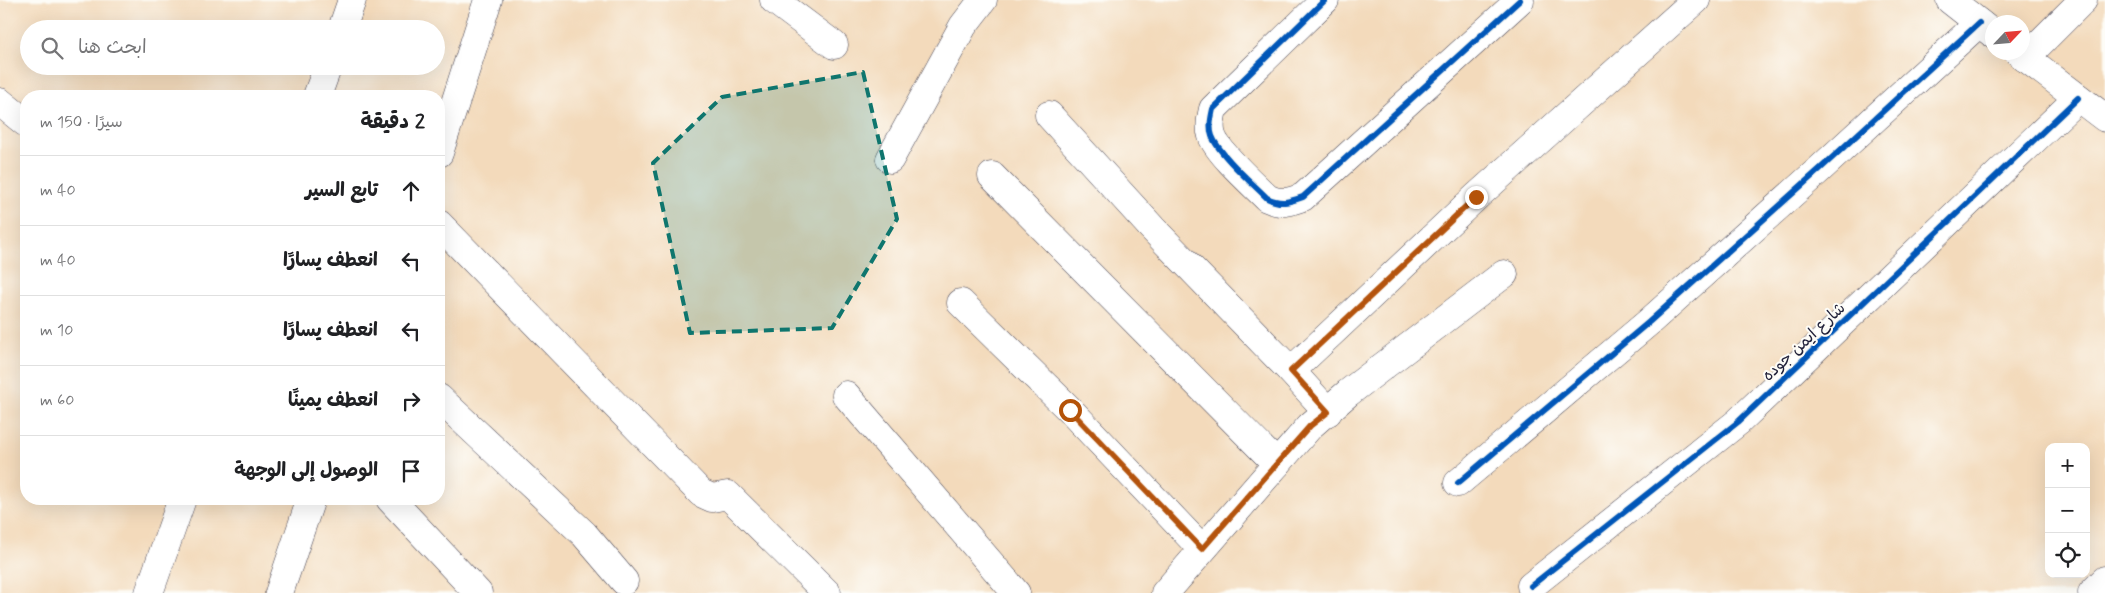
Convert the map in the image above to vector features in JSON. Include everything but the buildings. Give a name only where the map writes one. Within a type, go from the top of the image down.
[{"type":"street","points":[[345,20],[352,0]]},
{"type":"street","points":[[445,134],[488,0]]},
{"type":"street","points":[[774,0],[834,46]]},
{"type":"street","points":[[890,159],[963,26],[983,0]]},
{"type":"street","points":[[1325,0],[1214,109],[1211,118],[1210,126],[1216,144],[1267,198],[1277,203],[1289,202],[1303,197],[1520,0]]},
{"type":"street","points":[[1291,371],[1476,197],[1696,0]]},
{"type":"street","points":[[1950,0],[1985,27]]},
{"type":"street","points":[[2030,47],[2083,0]]},
{"type":"street","points":[[1458,483],[1656,315],[1821,168],[1985,29]]},
{"type":"street","points":[[2028,60],[2105,118]]},
{"type":"street","points":[[319,90],[325,75]]},
{"type":"street","name":"شارع ايمن جوده","points":[[1531,586],[1738,422],[2078,98]]},
{"type":"street","points":[[0,102],[20,118]]},
{"type":"street","points":[[1049,115],[1152,228],[1291,371],[1328,412]]},
{"type":"street","points":[[992,176],[1277,464]]},
{"type":"street","points":[[445,230],[701,494],[712,498],[728,496],[827,593]]},
{"type":"street","points":[[1165,593],[1310,426],[1348,394],[1504,274]]},
{"type":"street","points":[[961,303],[1070,410],[1202,549]]},
{"type":"street","points":[[846,395],[1016,593]]},
{"type":"street","points":[[445,404],[584,534],[624,581]]},
{"type":"street","points":[[149,593],[180,505]]},
{"type":"street","points":[[279,593],[309,505]]},
{"type":"street","points":[[396,505],[478,593]]},
{"type":"street","points":[[2092,593],[2105,580]]},
{"type":"highlighted area","points":[[863,72],[897,219],[832,328],[690,333],[653,163],[722,97]]},
{"type":"cycle path","points":[[1325,0],[1213,109],[1211,119],[1212,136],[1221,151],[1267,198],[1277,202],[1303,197],[1520,0]]},
{"type":"cycle path","points":[[1458,483],[1649,322],[1979,23]]},
{"type":"cycle path","points":[[1531,586],[1738,422],[2078,98]]},
{"type":"route","points":[[1070,410],[1202,549],[1310,426],[1328,412],[1291,371],[1476,197]]}]
